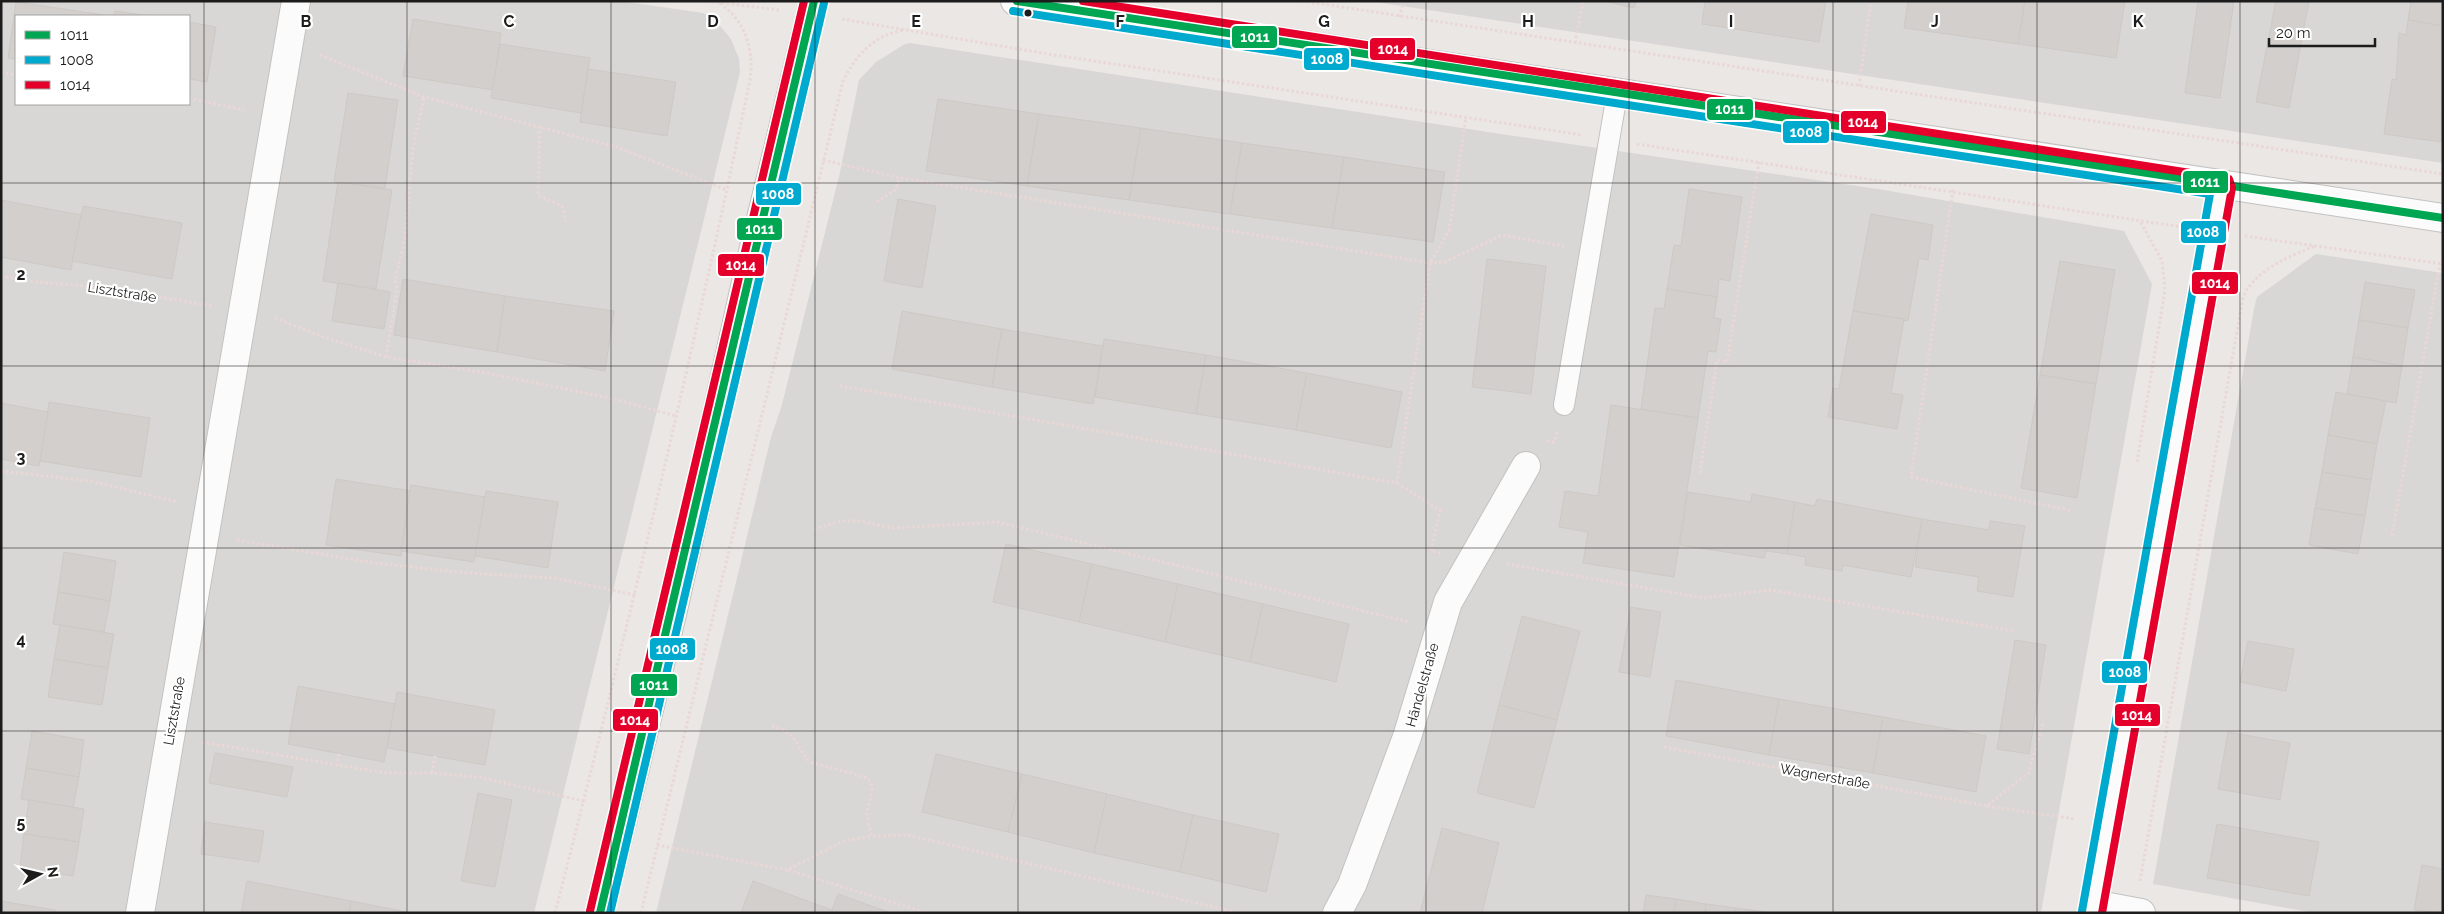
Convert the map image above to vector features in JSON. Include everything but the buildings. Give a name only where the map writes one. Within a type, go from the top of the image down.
[{"type":"street","name":"Lisztstraße","points":[[140,913],[296,1]]},
{"type":"street","points":[[600,913],[674,610],[750,264],[814,1]]},
{"type":"street","points":[[1015,1],[2222,186],[2443,218]]},
{"type":"street","points":[[2138,912],[2092,908],[2222,186]]},
{"type":"street","name":"Händelstraße","points":[[1337,913],[1352,885],[1407,737],[1448,602],[1526,466]]},
{"type":"lane","points":[[1564,405],[1617,94]]},
{"type":"path","points":[[555,913],[635,595],[727,190],[750,80],[750,54],[746,33],[737,18],[719,3],[708,1]]},
{"type":"path","points":[[1302,1],[1575,44],[2443,174]]},
{"type":"path","points":[[1399,17],[1404,1]]},
{"type":"path","points":[[1575,44],[1583,1]]},
{"type":"path","points":[[1859,86],[1871,1]]},
{"type":"path","points":[[641,913],[843,81],[861,52],[893,32],[907,30],[1057,55],[1953,190],[2140,221],[2162,261],[2165,290],[2137,463]]},
{"type":"path","points":[[289,43],[424,97],[616,147],[727,190]]},
{"type":"path","points":[[1,72],[15,76]]},
{"type":"path","points":[[386,357],[397,290],[395,280],[405,239],[413,148],[424,97]]},
{"type":"path","points":[[190,98],[276,117]]},
{"type":"path","points":[[1397,483],[1430,263],[1449,231],[1466,117]]},
{"type":"path","points":[[540,126],[538,195],[562,206],[566,221]]},
{"type":"path","points":[[823,160],[900,177],[1430,263],[1445,262],[1502,235],[1590,251]]},
{"type":"path","points":[[1700,473],[1718,360],[1727,362],[1759,162]]},
{"type":"path","points":[[877,202],[895,190],[900,177]]},
{"type":"path","points":[[1953,190],[1910,477],[2073,511]]},
{"type":"path","points":[[2138,912],[2243,297],[2252,282],[2268,269],[2316,245],[2441,264],[2392,536]]},
{"type":"path","name":"Lisztstraße","points":[[1,276],[36,282],[100,287],[243,312]]},
{"type":"path","points":[[243,312],[278,318],[321,336],[386,357],[481,372],[600,396],[676,416]]},
{"type":"path","points":[[840,386],[1397,483],[1440,510],[1431,552],[1473,559]]},
{"type":"path","points":[[1526,466],[1535,438],[1554,442],[1564,405]]},
{"type":"path","points":[[1,471],[98,483],[207,522],[375,563],[467,573],[555,578],[635,595]]},
{"type":"path","points":[[814,529],[840,521],[859,521],[894,528],[998,522],[1439,629]]},
{"type":"path","points":[[1528,566],[1704,598],[1770,590],[2015,631]]},
{"type":"path","points":[[1987,806],[2029,772],[2043,723]]},
{"type":"path","points":[[772,726],[788,731],[795,737],[803,755],[810,762],[865,777],[870,781],[873,786],[867,813],[872,836]]},
{"type":"path","points":[[170,736],[385,773],[432,773],[478,777],[584,801]]},
{"type":"path","name":"Wagnerstraße","points":[[1664,746],[1987,806],[2075,819],[2077,810]]},
{"type":"path","points":[[337,766],[339,753]]},
{"type":"path","points":[[432,773],[436,756]]},
{"type":"path","points":[[787,870],[844,841],[872,836],[907,835],[1238,913]]},
{"type":"path","points":[[657,845],[787,870],[927,913]]},
{"type":"shaded area","points":[[1,1],[620,1],[703,13],[716,21],[731,39],[739,59],[740,72],[534,913],[1,913]]},
{"type":"shaded area","points":[[1369,1],[2443,1],[2443,163]]},
{"type":"shaded area","points":[[910,43],[1501,134],[1878,189],[2124,231],[2152,284],[2041,913],[656,913],[771,437],[782,405],[839,177],[859,80],[876,62],[905,44]]},
{"type":"shaded area","points":[[839,177],[903,192],[901,200],[898,200],[884,281],[877,290],[852,422],[782,405]]},
{"type":"shaded area","points":[[570,178],[684,196],[666,297],[550,256]]},
{"type":"shaded area","points":[[2316,254],[2443,273],[2443,913],[2315,913],[2153,884],[2257,297]]},
{"type":"shaded area","points":[[772,495],[843,509],[834,554],[855,558],[807,771],[739,756],[744,736],[709,745]]},
{"type":"shaded area","points":[[1287,718],[1372,740],[1343,817],[1268,803]]},
{"type":"transit line","name":"1014","points":[[590,911],[804,1]]},
{"type":"transit line","name":"1011","points":[[600,913],[814,1]]},
{"type":"transit line","name":"1011","points":[[1017,1],[2443,218]]},
{"type":"transit line","name":"1014","points":[[1083,1],[2229,179],[2232,188],[2102,913]]},
{"type":"transit line","name":"1008","points":[[610,913],[824,3]]},
{"type":"transit line","name":"1008","points":[[1013,11],[2210,194],[2082,911]]}]
